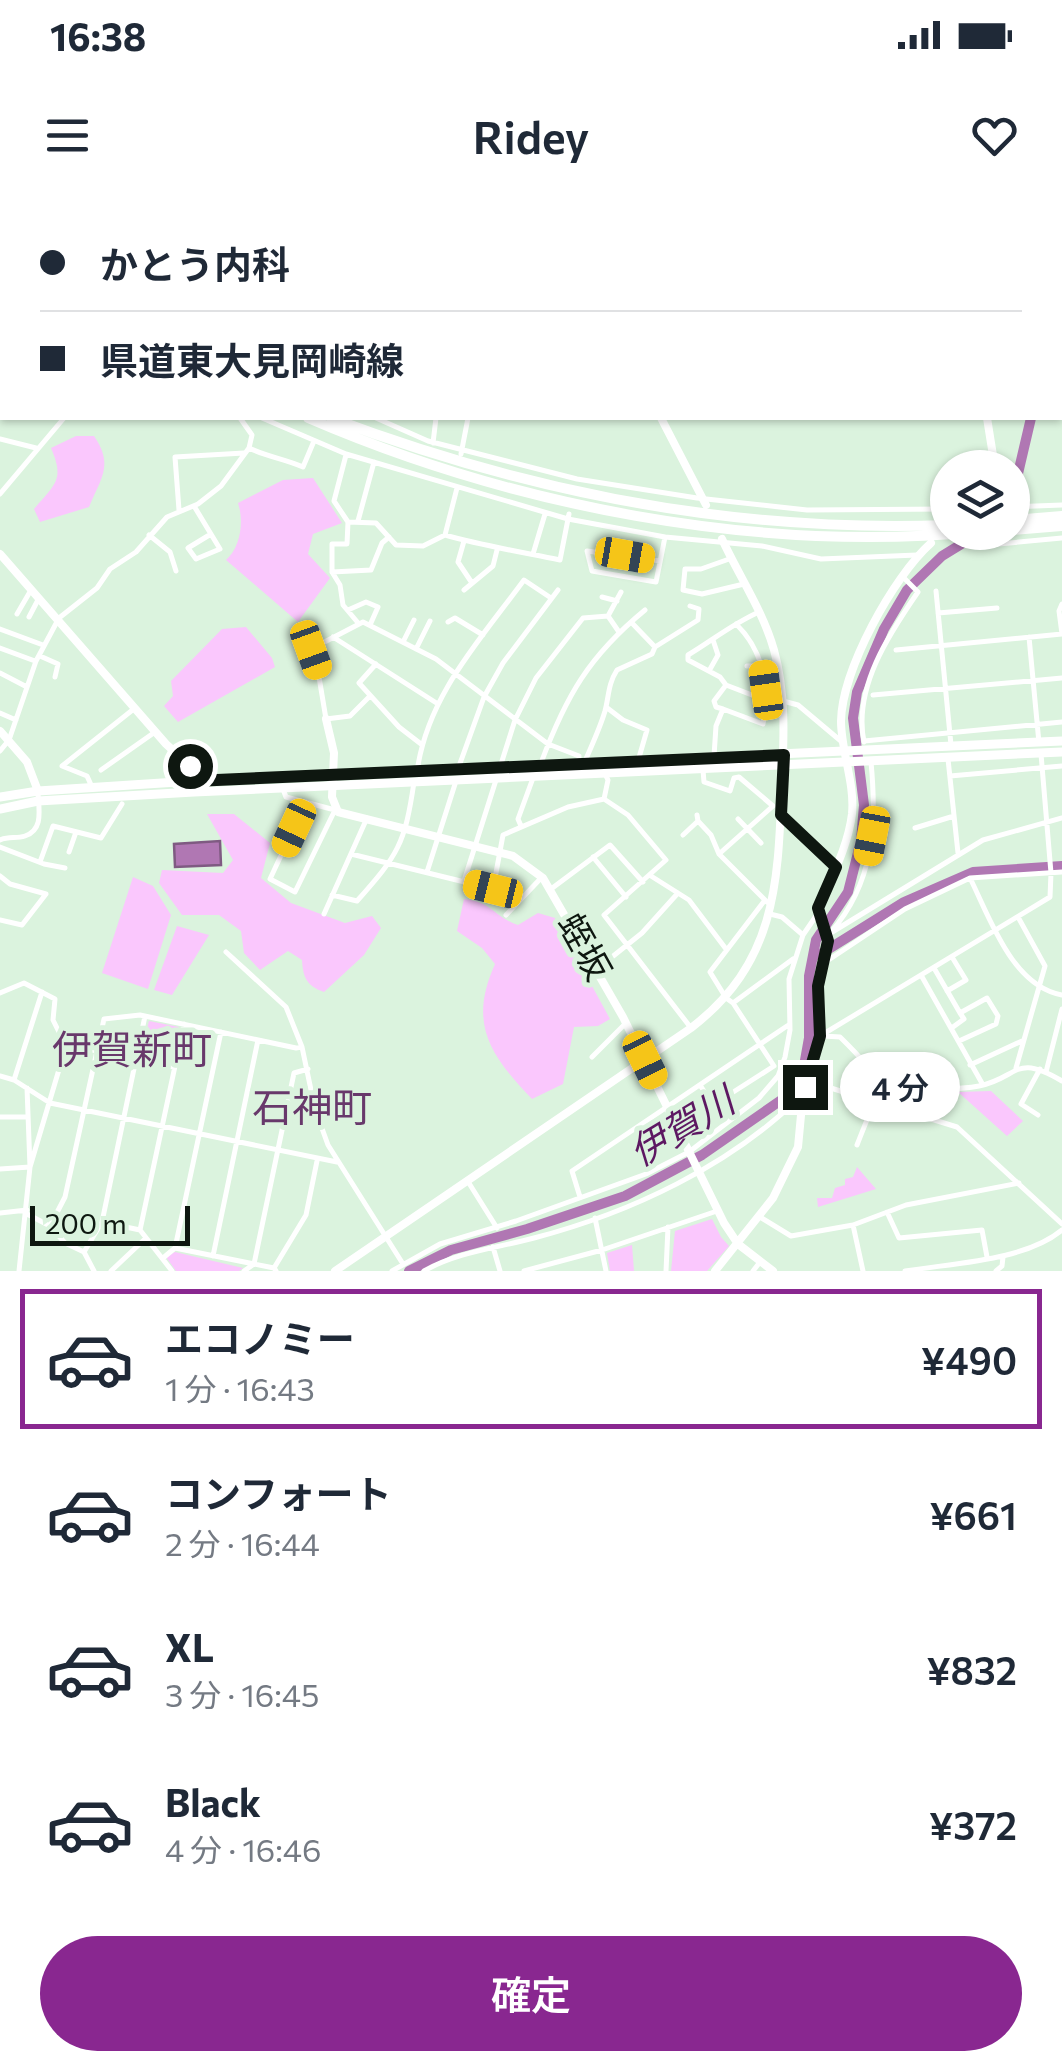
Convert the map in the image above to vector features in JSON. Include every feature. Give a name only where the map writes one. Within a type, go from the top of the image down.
[{"type":"highway","points":[[313,420],[490,482],[618,512],[760,531],[871,537],[930,535]]},
{"type":"highway","points":[[337,420],[493,473],[656,509],[824,526],[930,525]]},
{"type":"highway","points":[[1030,519],[1062,516]]},
{"type":"highway","points":[[1030,529],[1062,526]]},
{"type":"main road","points":[[0,797],[334,774],[456,776],[540,766],[714,756],[872,762],[1040,747],[1062,741]]},
{"type":"main road","points":[[497,773],[533,777],[703,770],[783,760],[843,746],[950,753]]},
{"type":"main road","points":[[1040,747],[1062,752]]},
{"type":"main road","points":[[0,809],[38,796],[92,787],[283,788],[415,777]]},
{"type":"street","points":[[0,494],[3,484],[62,420]]},
{"type":"street","points":[[0,751],[9,740],[37,658],[59,618],[97,588],[110,569],[136,552],[167,517],[194,506],[221,486],[247,450],[252,435],[241,420]]},
{"type":"street","points":[[267,420],[335,446],[346,454],[546,514],[665,537],[762,546],[822,559],[878,553],[917,555]]},
{"type":"street","points":[[335,446],[347,420]]},
{"type":"street","points":[[380,420],[461,454],[576,481],[705,502],[807,510],[930,510]]},
{"type":"street","points":[[402,430],[404,420]]},
{"type":"street","points":[[433,443],[436,420]]},
{"type":"street","points":[[461,454],[468,420]]},
{"type":"street","points":[[662,420],[705,502]]},
{"type":"street","points":[[986,420],[992,450]]},
{"type":"street","points":[[0,439],[37,448]]},
{"type":"street","points":[[179,510],[175,457],[247,450],[304,468],[314,441]]},
{"type":"street","points":[[346,454],[334,500],[348,522],[347,544],[332,544],[332,572],[340,586],[343,605],[359,624]]},
{"type":"street","points":[[358,521],[374,462]]},
{"type":"street","points":[[446,535],[453,485]]},
{"type":"street","points":[[1030,506],[1062,505]]},
{"type":"street","points":[[194,506],[220,548],[196,559],[188,548],[211,534]]},
{"type":"street","points":[[877,512],[878,521]]},
{"type":"street","points":[[533,554],[546,514]]},
{"type":"street","points":[[348,522],[376,522],[396,545],[423,546],[446,535],[497,550],[560,560],[568,517]]},
{"type":"street","points":[[149,535],[170,552],[176,572]]},
{"type":"street","points":[[332,572],[372,570],[382,544],[389,537]]},
{"type":"street","points":[[660,561],[587,551],[592,570],[656,582],[665,537]]},
{"type":"street","points":[[1030,541],[1062,538]]},
{"type":"street","points":[[464,540],[458,562],[473,583]]},
{"type":"street","points":[[723,541],[774,651],[783,700],[778,879],[763,937],[729,1001]]},
{"type":"street","points":[[392,1271],[440,1244],[497,1228],[646,1174],[689,1152],[759,1098],[778,1076],[790,1030],[788,979],[803,934],[818,913],[836,867],[852,813],[843,746],[843,704],[854,670],[910,566],[930,544]]},
{"type":"street","points":[[464,590],[493,566],[497,550]]},
{"type":"street","points":[[0,554],[155,732],[190,766],[194,786]]},
{"type":"street","points":[[732,558],[701,569],[685,569],[684,590],[702,594],[745,584]]},
{"type":"street","points":[[905,579],[918,592],[877,662],[862,702],[865,746],[1062,722]]},
{"type":"street","points":[[332,895],[358,901],[391,864],[407,828],[421,744],[454,672],[524,580],[552,598]]},
{"type":"street","points":[[18,614],[32,588]]},
{"type":"street","points":[[427,872],[484,697],[503,663],[558,590]]},
{"type":"street","points":[[936,591],[958,853]]},
{"type":"street","points":[[608,616],[621,592]]},
{"type":"street","points":[[29,618],[40,597]]},
{"type":"street","points":[[602,597],[617,600]]},
{"type":"street","points":[[348,610],[366,602],[378,607],[370,625]]},
{"type":"street","points":[[896,650],[1062,634],[1062,604]]},
{"type":"street","points":[[581,764],[606,708],[610,682],[617,670],[652,654],[655,647],[698,620],[699,608],[690,606]]},
{"type":"street","points":[[938,613],[997,608]]},
{"type":"street","points":[[540,766],[570,696],[592,660],[645,610]]},
{"type":"street","points":[[758,612],[724,628],[688,655],[688,660],[726,685],[767,700]]},
{"type":"street","points":[[608,616],[619,632]]},
{"type":"street","points":[[464,882],[515,720],[536,678],[583,618],[608,616]]},
{"type":"street","points":[[448,622],[455,618],[483,635]]},
{"type":"street","points":[[403,642],[414,620]]},
{"type":"street","points":[[416,649],[430,621]]},
{"type":"street","points":[[306,802],[270,879],[294,892],[335,810],[334,754],[311,650],[363,622],[454,672],[548,744],[579,756],[581,764]]},
{"type":"street","points":[[630,622],[655,647]]},
{"type":"street","points":[[726,685],[714,701],[716,707],[763,724],[767,700],[762,666],[735,623]]},
{"type":"street","points":[[0,629],[43,646]]},
{"type":"street","points":[[333,637],[438,704]]},
{"type":"street","points":[[820,1036],[1050,897],[1051,872],[1029,637]]},
{"type":"street","points":[[708,671],[718,655],[713,640]]},
{"type":"street","points":[[0,648],[58,664],[54,677]]},
{"type":"street","points":[[376,664],[358,683],[400,728],[421,744]]},
{"type":"street","points":[[747,666],[762,666]]},
{"type":"street","points":[[0,674],[27,686]]},
{"type":"street","points":[[873,695],[1062,678]]},
{"type":"street","points":[[766,690],[781,688]]},
{"type":"street","points":[[326,719],[350,716],[370,696]]},
{"type":"street","points":[[783,700],[798,704],[843,746]]},
{"type":"street","points":[[92,787],[87,776],[62,766],[134,708]]},
{"type":"street","points":[[606,708],[648,730],[638,761]]},
{"type":"street","points":[[714,756],[716,726],[723,709]]},
{"type":"street","points":[[0,713],[16,720]]},
{"type":"street","points":[[0,731],[27,762],[38,796],[39,821],[30,833],[0,844]]},
{"type":"street","points":[[101,770],[155,732]]},
{"type":"street","points":[[714,1271],[773,1198],[798,1147],[803,1094],[820,1036],[818,986],[822,964],[829,938],[858,895],[865,876],[875,800],[872,762]]},
{"type":"street","points":[[950,776],[1062,766]]},
{"type":"street","points":[[703,770],[704,782],[730,791],[734,778],[739,777],[836,867]]},
{"type":"street","points":[[604,799],[608,780],[605,773]]},
{"type":"street","points":[[522,826],[518,818],[533,777]]},
{"type":"street","points":[[283,788],[286,797],[335,810]]},
{"type":"street","points":[[351,854],[493,889],[503,836],[570,806],[604,799],[628,815],[666,860],[604,916],[692,1028]]},
{"type":"street","points":[[40,862],[53,826],[101,838],[122,804]]},
{"type":"street","points":[[720,854],[773,806]]},
{"type":"street","name":"蛭坂","points":[[335,810],[502,854],[520,860],[542,877],[626,1023],[718,1211],[738,1244],[773,1271]]},
{"type":"street","points":[[914,828],[954,816]]},
{"type":"street","points":[[324,914],[367,818]]},
{"type":"street","points":[[682,835],[698,818],[720,854],[769,907],[803,934]]},
{"type":"street","points":[[738,818],[761,843]]},
{"type":"street","points":[[829,938],[982,840],[1062,818]]},
{"type":"street","points":[[69,852],[76,832]]},
{"type":"street","points":[[0,844],[40,862],[65,868]]},
{"type":"street","points":[[551,889],[610,844],[643,882]]},
{"type":"street","points":[[592,857],[626,897]]},
{"type":"street","points":[[1050,861],[1062,861]]},
{"type":"street","points":[[822,964],[905,909],[970,878],[1062,872]]},
{"type":"street","points":[[651,876],[688,900],[727,950]]},
{"type":"street","points":[[506,915],[542,877]]},
{"type":"street","points":[[970,878],[1010,955],[1038,985],[1062,995]]},
{"type":"street","points":[[0,920],[22,924],[46,898],[40,890],[1,879]]},
{"type":"street","points":[[597,969],[642,933],[678,893]]},
{"type":"street","points":[[700,1085],[713,1105],[774,1066],[710,972],[769,907]]},
{"type":"street","points":[[818,913],[829,938]]},
{"type":"street","points":[[1016,1068],[1045,966],[1018,918]]},
{"type":"street","points":[[226,952],[286,1006],[302,1046],[315,1109],[337,1162],[403,1265]]},
{"type":"street","points":[[335,1271],[795,957]]},
{"type":"street","points":[[947,991],[966,980],[952,957]]},
{"type":"street","points":[[934,968],[964,1019],[952,1028]]},
{"type":"street","points":[[921,976],[982,1086]]},
{"type":"street","points":[[0,993],[24,983],[55,999],[53,1020],[66,1046],[30,1167]]},
{"type":"street","points":[[14,1080],[42,992]]},
{"type":"street","points":[[959,1041],[996,1024],[998,1016],[987,998],[960,1012]]},
{"type":"street","points":[[1038,1115],[1020,1104],[1043,1071],[1062,1009]]},
{"type":"street","points":[[50,1226],[65,1197],[104,1019],[145,1016],[302,1046]]},
{"type":"street","points":[[84,1252],[102,1222],[145,1016]]},
{"type":"street","points":[[592,1058],[626,1023]]},
{"type":"street","points":[[140,1230],[184,1024]]},
{"type":"street","points":[[580,1198],[572,1170],[786,1026]]},
{"type":"street","points":[[163,1258],[175,1248],[221,1032]]},
{"type":"street","points":[[820,1036],[840,1036],[870,1066],[877,1089],[857,1146]]},
{"type":"street","points":[[213,1256],[258,1040]]},
{"type":"street","points":[[970,1064],[1023,1040]]},
{"type":"street","points":[[1053,1044],[1062,1046]]},
{"type":"street","points":[[66,1046],[98,1052]]},
{"type":"street","points":[[136,1059],[174,1066]]},
{"type":"street","points":[[904,1112],[913,1091],[982,1086],[1016,1068],[1043,1071],[1061,1080],[1062,1071]]},
{"type":"street","points":[[244,1271],[254,1264],[294,1073],[308,1069]]},
{"type":"street","points":[[0,1076],[14,1080],[50,1103],[337,1162]]},
{"type":"street","points":[[808,1081],[957,1127],[1062,1227],[1046,1243],[1003,1256],[905,1271]]},
{"type":"street","points":[[19,1271],[30,1167],[27,1088]]},
{"type":"street","points":[[424,1271],[493,1246],[534,1238],[595,1218],[677,1185],[778,1118],[803,1094]]},
{"type":"street","points":[[0,1117],[26,1116]]},
{"type":"street","points":[[175,1248],[275,1269],[306,1215],[318,1160]]},
{"type":"street","points":[[0,1170],[30,1167]]},
{"type":"street","points":[[467,1180],[497,1228]]},
{"type":"street","points":[[760,1217],[791,1236],[853,1224],[906,1205],[1019,1184]]},
{"type":"street","points":[[524,1271],[718,1211]]},
{"type":"street","points":[[0,1213],[27,1212],[50,1226],[65,1243],[84,1252],[94,1271]]},
{"type":"street","points":[[887,1212],[898,1238],[982,1230],[987,1256]]},
{"type":"street","points":[[595,1218],[606,1271]]},
{"type":"street","points":[[102,1222],[140,1230],[172,1271]]},
{"type":"street","points":[[853,1224],[862,1271]]},
{"type":"street","points":[[666,1271],[668,1227]]},
{"type":"street","points":[[111,1271],[146,1238]]},
{"type":"street","points":[[493,1246],[500,1271]]},
{"type":"street","points":[[996,1271],[1002,1266],[1003,1256]]},
{"type":"street","points":[[753,1271],[760,1262]]},
{"type":"shaded area","points":[[76,436],[94,436],[100,446],[104,472],[98,488],[89,507],[40,522],[34,509],[57,475],[51,448]]},
{"type":"shaded area","points":[[313,478],[342,523],[313,534],[308,554],[330,578],[298,622],[226,560],[240,533],[238,503],[283,480]]},
{"type":"shaded area","points":[[246,627],[275,667],[178,722],[164,706],[173,696],[171,681],[222,629]]},
{"type":"shaded area","points":[[207,814],[234,814],[270,843],[261,878],[291,903],[345,923],[372,916],[381,928],[364,955],[324,992],[310,984],[302,960],[288,951],[260,970],[244,953],[241,931],[219,915],[182,915],[159,883],[162,870],[223,873],[233,860]]},
{"type":"shaded area","points":[[220,841],[221,865],[175,867],[174,844]]},
{"type":"shaded area","points":[[133,877],[153,886],[171,915],[148,989],[102,973]]},
{"type":"shaded area","points":[[464,899],[481,903],[518,925],[538,913],[555,918],[610,1019],[598,1026],[574,1027],[563,1084],[532,1099],[505,1068],[488,1038],[483,1004],[495,964],[482,948],[457,931]]},
{"type":"shaded area","points":[[177,926],[209,935],[172,995],[154,990]]},
{"type":"shaded area","points":[[149,1021],[179,1027],[171,1063],[140,1056]]},
{"type":"shaded area","points":[[991,1091],[1023,1121],[1007,1136],[958,1092]]},
{"type":"shaded area","points":[[857,1167],[876,1189],[818,1207],[817,1198],[832,1198],[835,1188],[845,1185],[845,1179],[853,1177]]},
{"type":"shaded area","points":[[712,1219],[729,1246],[707,1271],[671,1271],[675,1231]]},
{"type":"shaded area","points":[[632,1245],[634,1271],[610,1271],[607,1253]]},
{"type":"shaded area","points":[[175,1252],[243,1268],[176,1271],[166,1257]]},
{"type":"waterway","name":"伊賀川","points":[[1023,450],[1031,420]]},
{"type":"waterway","name":"伊賀川","points":[[409,1271],[451,1250],[625,1196],[702,1155],[787,1096],[804,1066],[809,1038],[809,976],[816,940],[848,892],[861,841],[864,805],[853,718],[857,692],[884,629],[907,590],[952,550]]},
{"type":"waterway","points":[[819,955],[904,902],[973,872],[1062,866]]},
{"type":"district","name":"伊賀新町","points":[[132,1050]]},
{"type":"district","name":"石神町","points":[[312,1108]]},
{"type":"route","points":[[190,766],[194,781],[784,755],[781,815],[836,867],[818,908],[829,934],[818,986],[820,1036],[805,1087]]}]
